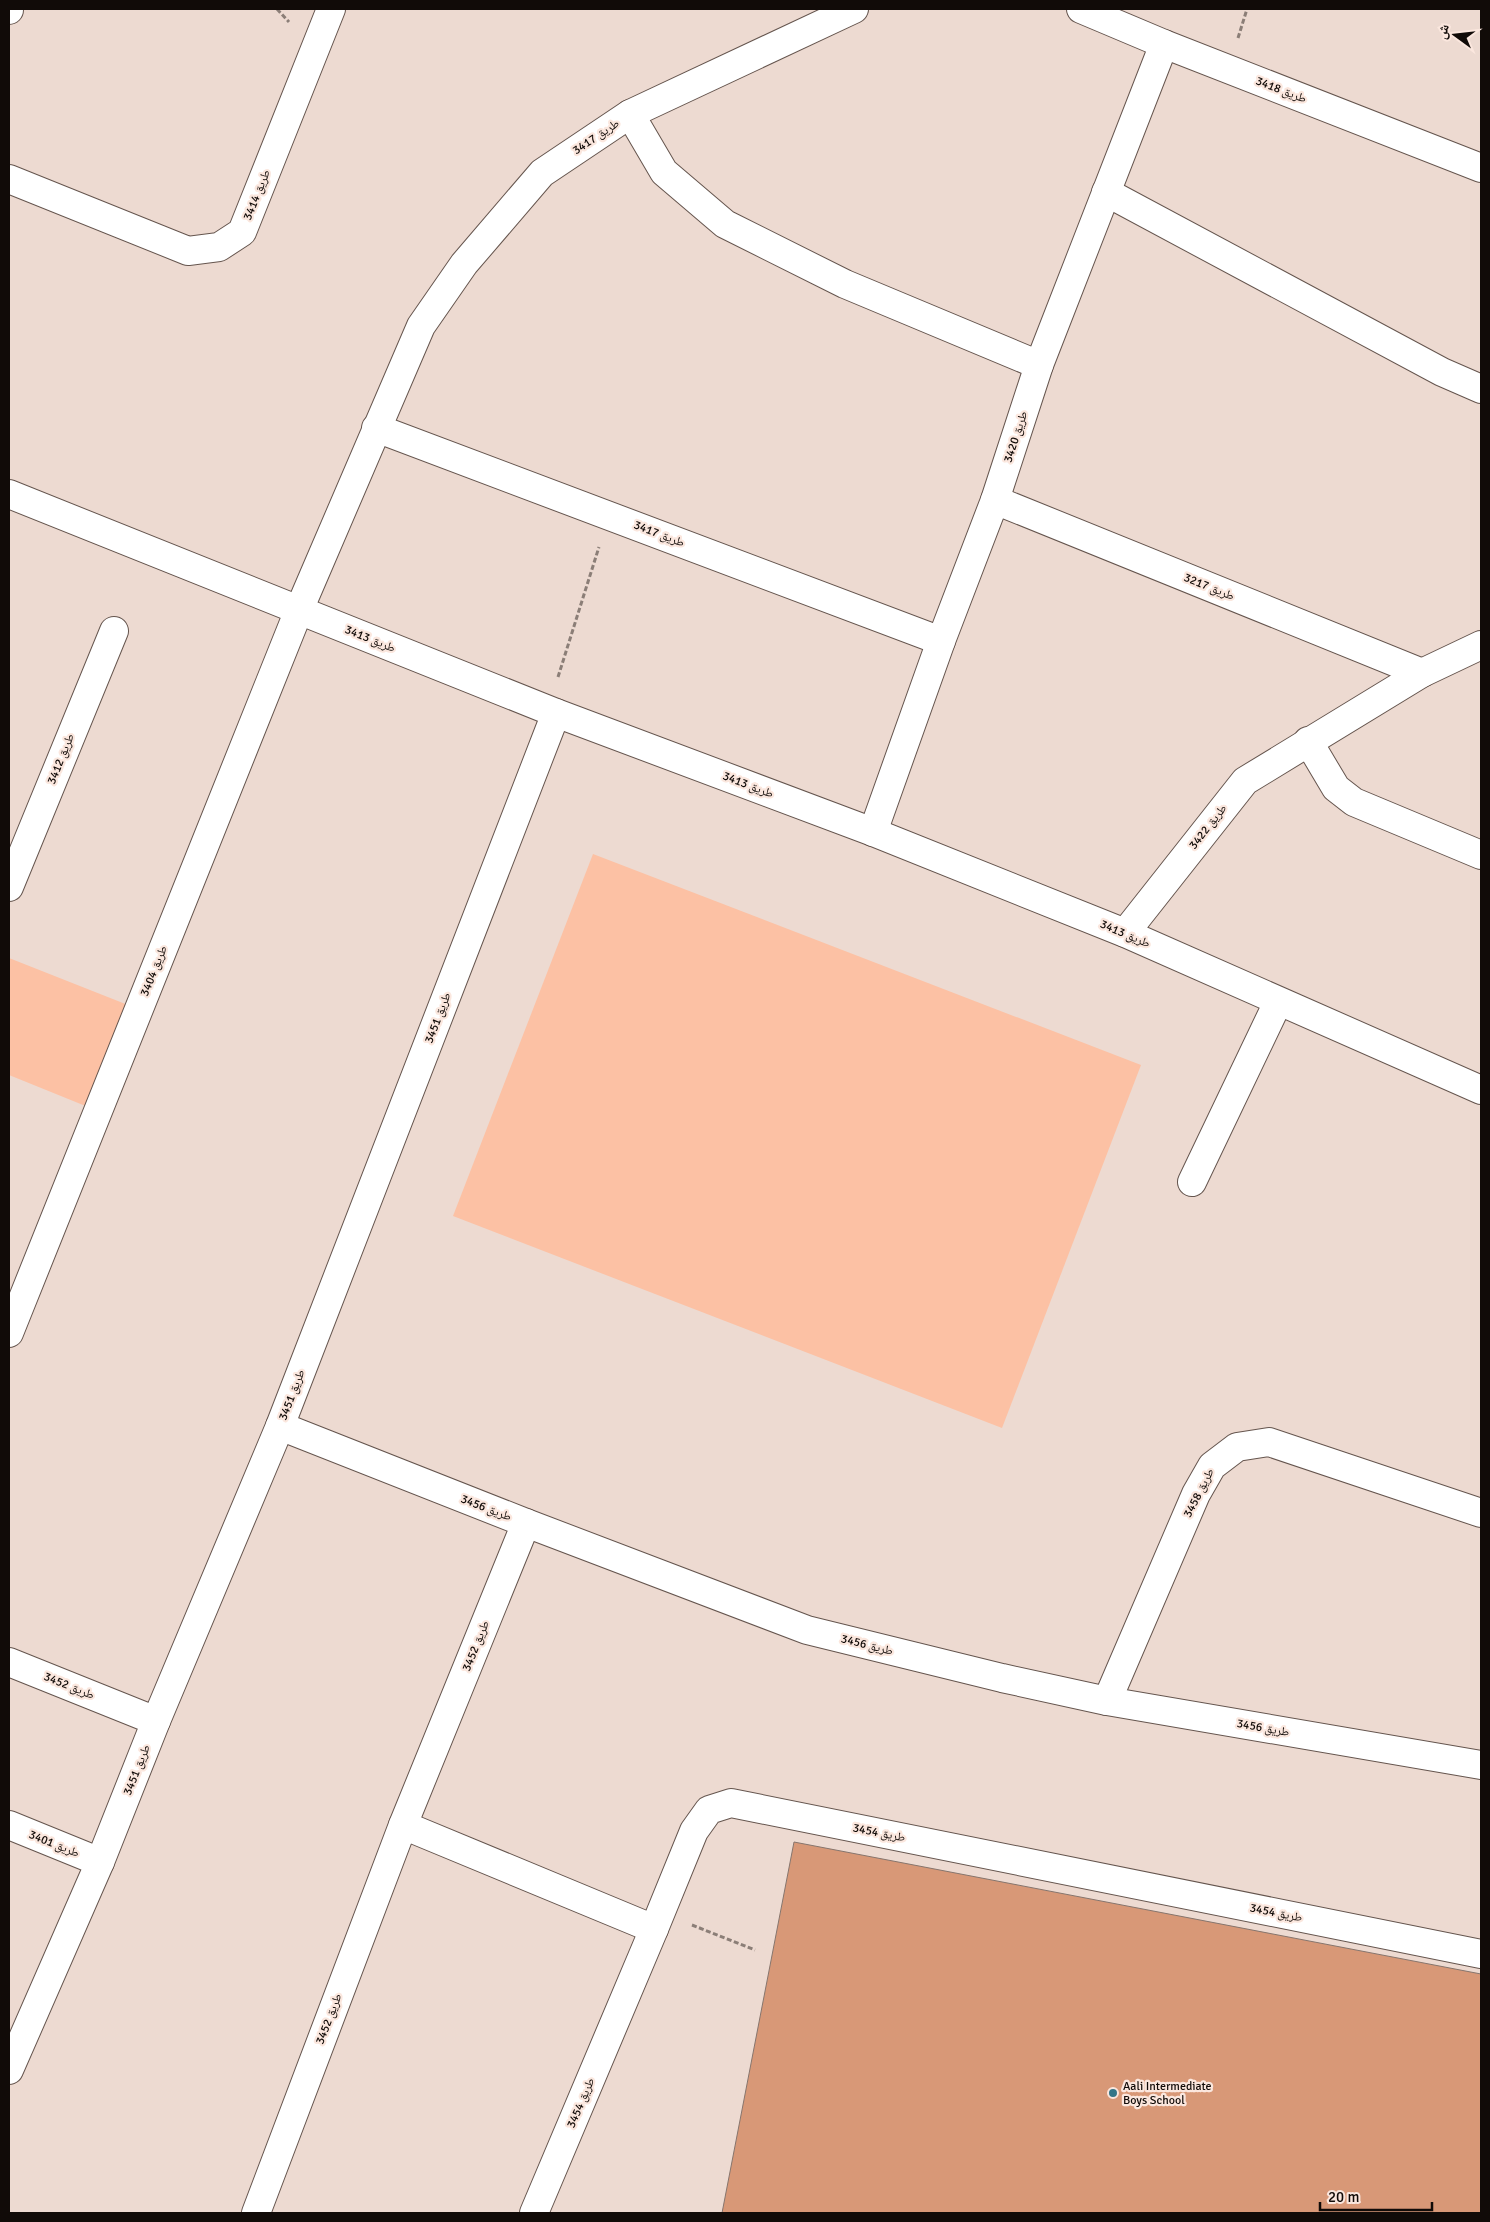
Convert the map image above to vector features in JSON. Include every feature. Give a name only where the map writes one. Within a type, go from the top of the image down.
[{"type":"street","name":"طريق 3414","points":[[9,179],[188,250],[219,246],[242,232],[332,9]]},
{"type":"street","name":"طريق 3418","points":[[1081,9],[1164,44],[1481,168]]},
{"type":"street","name":"طريق 3417","points":[[298,610],[421,326],[464,264],[542,173],[630,114],[849,10]]},
{"type":"street","name":"طريق 3420","points":[[873,832],[995,500],[1039,365],[1164,44]]},
{"type":"street","name":"طريق 3417","points":[[630,114],[664,172],[725,224],[845,284],[1039,365]]},
{"type":"street","points":[[1106,192],[1442,372],[1481,390]]},
{"type":"street","name":"طريق 3417","points":[[376,428],[942,641]]},
{"type":"street","name":"طريق 3413","points":[[9,494],[552,711],[873,832],[1125,933],[1481,1090]]},
{"type":"street","name":"طريق 3217","points":[[995,500],[1422,673]]},
{"type":"street","name":"طريق 3404","points":[[9,1332],[298,610]]},
{"type":"street","name":"طريق 3412","points":[[9,887],[114,631]]},
{"type":"street","name":"طريق 3422","points":[[1125,933],[1244,781],[1422,673],[1481,645]]},
{"type":"street","name":"طريق 3451","points":[[9,2070],[100,1862],[156,1721],[280,1426],[552,711]]},
{"type":"street","points":[[1308,741],[1336,788],[1354,802],[1481,855]]},
{"type":"street","points":[[1192,1182],[1278,1002]]},
{"type":"street","name":"طريق 3456","points":[[280,1426],[806,1630],[1002,1678],[1107,1701],[1481,1765]]},
{"type":"street","name":"طريق 3458","points":[[1107,1701],[1196,1494],[1212,1466],[1238,1447],[1269,1442],[1481,1513]]},
{"type":"street","name":"طريق 3452","points":[[256,2213],[403,1825],[526,1523]]},
{"type":"street","name":"طريق 3452","points":[[9,1662],[156,1721]]},
{"type":"street","name":"طريق 3454","points":[[534,2213],[658,1921],[694,1831],[709,1810],[730,1802],[1481,1954]]},
{"type":"street","name":"طريق 3401","points":[[9,1825],[100,1862]]},
{"type":"street","points":[[403,1825],[658,1921]]},
{"type":"path","points":[[552,711],[609,516]]},
{"type":"path","points":[[658,1921],[755,1950]]},
{"type":"shaded area","points":[[593,854],[1141,1065],[1002,1428],[453,1216]]},
{"type":"shaded area","points":[[9,958],[128,1005],[88,1107],[9,1075]]},
{"type":"building","name":"Aali Intermediate Boys School","points":[[794,1842],[1481,1974],[1481,2213],[722,2213]]},
{"type":"place","name":"Aali Intermediate Boys School","points":[[1113,2093]]}]
